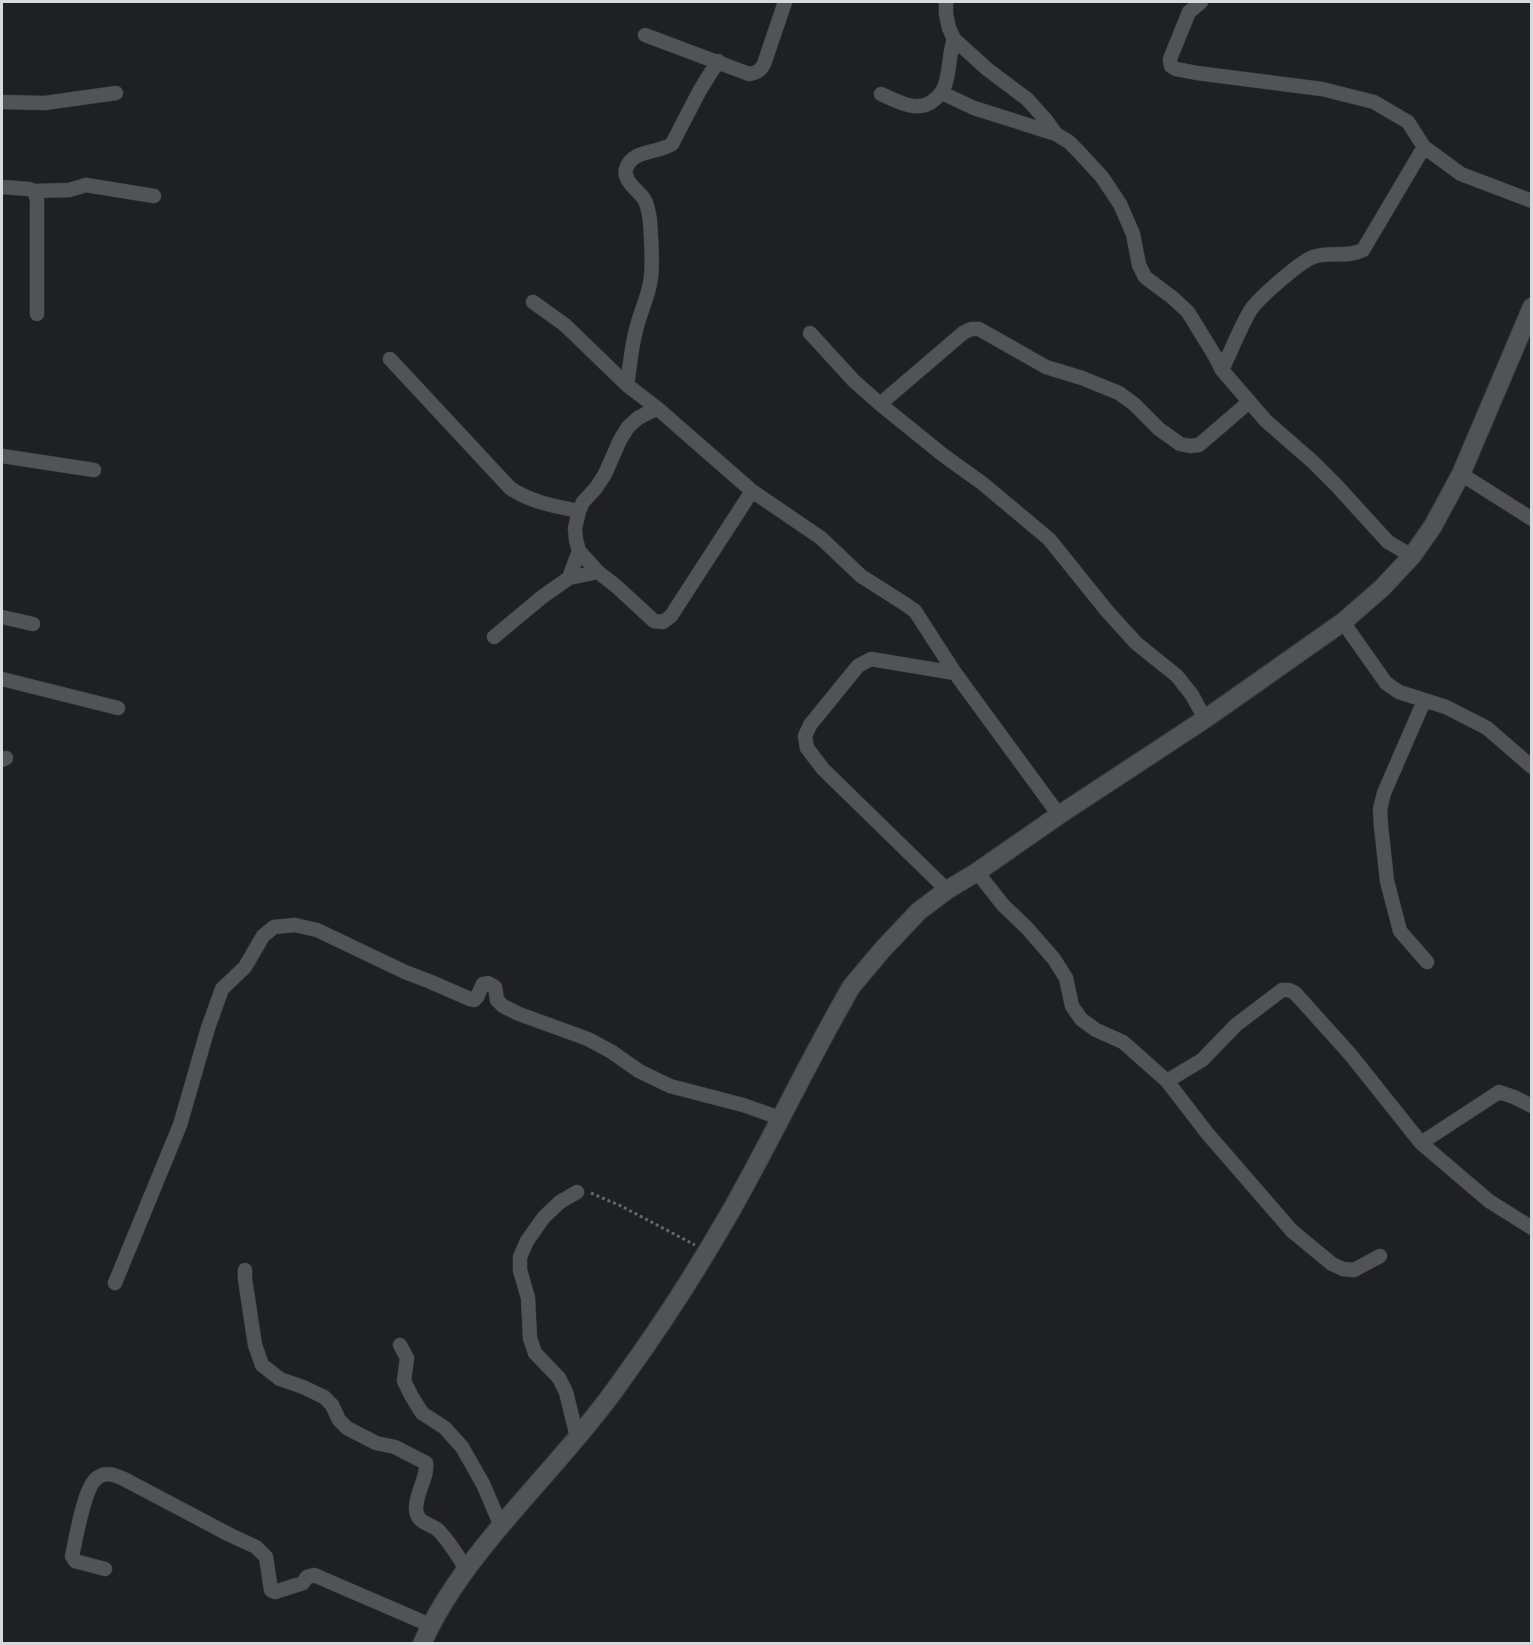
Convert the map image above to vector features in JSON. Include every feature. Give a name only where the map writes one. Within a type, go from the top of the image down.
[{"type":"street","points":[[645,35],[749,74],[759,71],[764,63],[785,2]]},
{"type":"street","points":[[946,2],[947,21],[954,39],[987,69],[1027,99],[1056,134]]},
{"type":"street","points":[[1201,2],[1189,12],[1170,59],[1171,66],[1197,73],[1322,89],[1374,102],[1408,122],[1424,147],[1461,174],[1532,201]]},
{"type":"street","points":[[881,94],[909,106],[923,106],[931,103],[942,93],[945,85],[954,39]]},
{"type":"street","points":[[627,385],[636,328],[644,308],[651,276],[651,253],[650,221],[646,201],[627,179],[626,167],[634,156],[667,148],[672,144],[700,90],[718,62]]},
{"type":"street","points":[[2,102],[45,102],[116,93]]},
{"type":"street","points":[[942,93],[974,108],[1056,134],[1069,142],[1091,163],[1111,190],[1129,223],[1144,277],[1188,312],[1222,370],[1266,421],[1313,462],[1388,542],[1412,556]]},
{"type":"street","points":[[1222,370],[1251,309],[1286,275],[1309,258],[1322,254],[1355,254],[1363,250],[1424,147]]},
{"type":"street","points":[[2,187],[34,191],[69,190],[87,185],[154,196]]},
{"type":"street","points":[[34,191],[38,314]]},
{"type":"street","points":[[533,302],[565,325],[627,385],[657,408],[752,491],[821,538],[861,576],[915,611],[955,673],[1059,815]]},
{"type":"street","points":[[422,1644],[430,1625],[466,1569],[600,1411],[664,1321],[732,1209],[851,987],[919,911],[947,890],[1205,719],[1343,622],[1382,588],[1412,556],[1433,525],[1461,474],[1532,307]]},
{"type":"street","points":[[880,404],[963,333],[971,329],[979,329],[1046,367],[1119,393],[1134,404],[1159,429],[1180,444],[1199,445],[1250,402]]},
{"type":"street","points":[[810,333],[854,381],[880,404],[982,483],[1049,539],[1136,643],[1177,676],[1192,695],[1205,719]]},
{"type":"street","points":[[390,359],[510,488],[521,496],[535,501],[579,511]]},
{"type":"street","points":[[657,408],[638,418],[628,428],[605,474],[583,502],[575,528],[579,551],[598,572],[654,621],[663,622],[671,616],[752,491]]},
{"type":"street","points":[[2,456],[94,470]]},
{"type":"street","points":[[1461,474],[1532,519]]},
{"type":"street","points":[[568,578],[579,551]]},
{"type":"street","points":[[494,638],[568,578],[598,572]]},
{"type":"street","points":[[2,617],[33,624]]},
{"type":"street","points":[[1343,622],[1386,683],[1399,692],[1446,707],[1487,728],[1532,766]]},
{"type":"street","points":[[947,890],[823,769],[807,748],[805,736],[810,725],[858,666],[871,659],[955,673]]},
{"type":"street","points":[[2,679],[118,708]]},
{"type":"street","points":[[1424,701],[1384,793],[1380,818],[1387,881],[1400,931],[1427,962]]},
{"type":"street","points":[[977,872],[1003,905],[1054,959],[1066,978],[1072,1006],[1081,1019],[1096,1030],[1123,1042],[1167,1081],[1207,1133],[1292,1231],[1332,1264],[1343,1269],[1354,1270],[1380,1256]]},
{"type":"street","points":[[115,1283],[180,1125],[208,1028],[222,989],[245,967],[263,936],[274,927],[295,925],[317,930],[405,972],[470,999],[474,1000],[483,984],[488,983],[495,987],[497,1000],[504,1006],[519,1014],[588,1039],[639,1071],[670,1086],[743,1105],[780,1119]]},
{"type":"street","points":[[1167,1081],[1202,1060],[1236,1025],[1262,1004],[1282,990],[1288,990],[1295,993],[1344,1046],[1421,1143],[1489,1201],[1532,1228]]},
{"type":"street","points":[[1421,1143],[1499,1092],[1532,1106]]},
{"type":"street","points":[[577,1192],[560,1202],[544,1217],[527,1241],[520,1257],[520,1270],[528,1298],[530,1338],[535,1353],[559,1378],[566,1392],[578,1437]]},
{"type":"street","points":[[245,1270],[255,1345],[262,1365],[280,1380],[324,1397],[347,1428],[376,1443],[396,1447],[426,1463],[427,1470],[417,1498],[416,1512],[421,1521],[437,1529],[466,1569]]},
{"type":"street","points":[[400,1345],[407,1358],[404,1381],[412,1397],[422,1413],[445,1428],[462,1447],[483,1484],[501,1526]]},
{"type":"street","points":[[105,1569],[75,1561],[72,1556],[89,1490],[95,1479],[111,1474],[256,1547],[266,1557],[271,1590],[275,1592],[303,1583],[308,1576],[314,1575],[430,1625]]},
{"type":"path","points":[[577,1192],[593,1193],[707,1251]]}]
